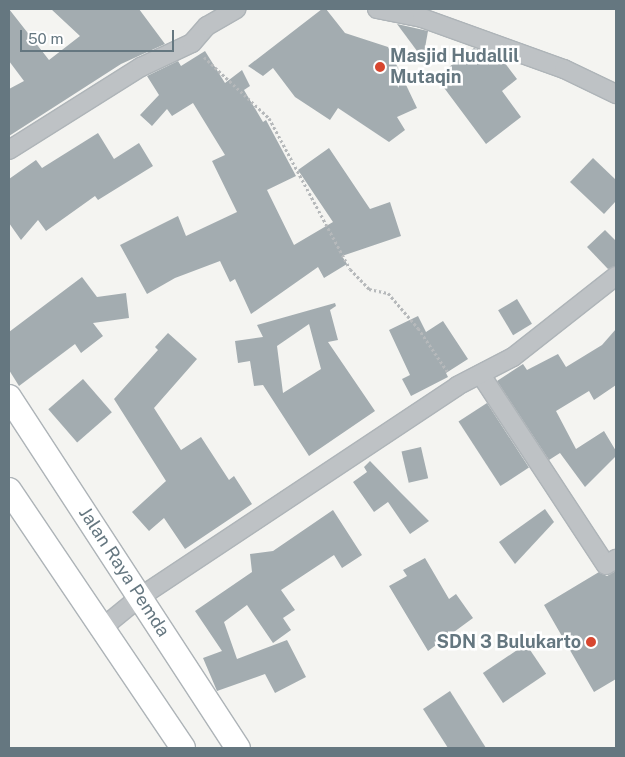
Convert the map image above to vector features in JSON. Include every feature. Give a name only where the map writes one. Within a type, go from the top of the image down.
[{"type":"street","points":[[9,150],[141,67],[192,43],[207,26],[236,9]]},
{"type":"street","points":[[377,9],[422,18],[564,68],[616,94]]},
{"type":"street","points":[[102,628],[140,596],[457,386],[513,357],[616,276]]},
{"type":"street","points":[[481,375],[606,565],[616,559]]},
{"type":"street","name":"Jalan Raya Pemda","points":[[9,396],[238,748]]},
{"type":"street","points":[[9,490],[183,748]]},
{"type":"path","points":[[192,43],[269,118],[350,269],[369,289],[388,293],[418,328],[457,386]]},
{"type":"building","points":[[9,9],[49,60],[80,36],[51,9],[139,9],[165,44],[121,64],[9,136],[9,89],[24,81],[9,61]]},
{"type":"building","points":[[322,9],[326,9],[345,33],[388,47],[417,108],[397,117],[405,130],[389,142],[338,108],[330,120],[295,97],[273,68],[263,76],[248,66]]},
{"type":"building","points":[[397,24],[428,31],[423,59]]},
{"type":"building","points":[[474,48],[501,58],[517,79],[502,91],[521,117],[486,144],[436,77]]},
{"type":"building","points":[[205,51],[225,83],[242,70],[250,86],[244,90],[263,122],[266,120],[296,176],[267,190],[294,245],[333,222],[298,170],[329,148],[370,209],[390,202],[401,236],[342,256],[347,264],[324,278],[318,267],[251,314],[235,279],[230,282],[220,261],[175,278],[147,294],[120,245],[178,216],[186,236],[237,212],[212,161],[225,155],[193,103],[172,116],[167,109],[152,126],[140,115],[159,95],[147,76],[178,61],[181,66]]},
{"type":"building","points":[[98,133],[114,159],[139,143],[153,166],[98,200],[95,196],[46,231],[38,220],[21,240],[9,223],[9,179],[36,160],[42,168]]},
{"type":"building","points":[[593,158],[616,180],[616,201],[604,214],[570,182]]},
{"type":"building","points":[[605,230],[616,241],[616,266],[608,269],[587,247]]},
{"type":"building","points":[[82,277],[97,297],[126,293],[129,318],[93,323],[103,336],[81,353],[75,344],[19,386],[9,370],[9,332]]},
{"type":"building","points":[[517,299],[532,324],[513,335],[498,310]]},
{"type":"building","points":[[335,303],[336,306],[330,310],[338,340],[328,342],[375,411],[309,456],[263,385],[254,386],[250,361],[238,363],[235,341],[263,337],[257,325]],"holes":[[[309,324],[321,369],[283,393],[277,346]]]},
{"type":"building","points":[[418,316],[426,332],[443,321],[468,359],[446,373],[448,377],[411,396],[402,379],[410,375],[389,330]]},
{"type":"building","points":[[616,329],[616,385],[594,400],[589,391],[556,411],[576,449],[604,431],[616,451],[616,456],[585,487],[560,453],[549,460],[497,381],[523,364],[527,370],[558,354],[566,367],[602,345]]},
{"type":"building","points":[[168,333],[197,359],[154,408],[181,450],[201,437],[229,480],[234,476],[252,504],[185,549],[164,518],[149,531],[132,512],[166,481],[114,399],[158,350],[155,347]]},
{"type":"building","points":[[83,379],[112,412],[77,442],[48,409]]},
{"type":"building","points":[[487,403],[529,468],[500,486],[458,422]]},
{"type":"building","points":[[421,447],[428,478],[409,483],[402,451]]},
{"type":"building","points":[[370,461],[429,521],[410,534],[388,502],[374,512],[353,482],[367,472],[364,467]]},
{"type":"building","points":[[545,509],[554,522],[515,564],[499,542]]},
{"type":"building","points":[[333,510],[362,555],[342,568],[334,555],[281,590],[295,610],[283,618],[291,630],[273,643],[247,605],[224,622],[237,659],[287,640],[306,677],[275,693],[265,674],[217,691],[203,658],[222,651],[195,611],[252,572],[250,554],[273,551]]},
{"type":"building","points":[[425,558],[449,599],[456,594],[473,618],[428,651],[389,586],[407,576],[403,570]]},
{"type":"building","name":"SDN 3 Bulukarto","points":[[616,571],[616,679],[594,692],[544,605],[599,572],[607,576]]},
{"type":"building","points":[[526,644],[546,674],[503,703],[483,673]]},
{"type":"building","points":[[450,691],[486,748],[448,748],[423,709]]},
{"type":"place","name":"Masjid Hudallil Mutaqin","points":[[380,67]]},
{"type":"place","name":"SDN 3 Bulukarto","points":[[591,642]]}]
